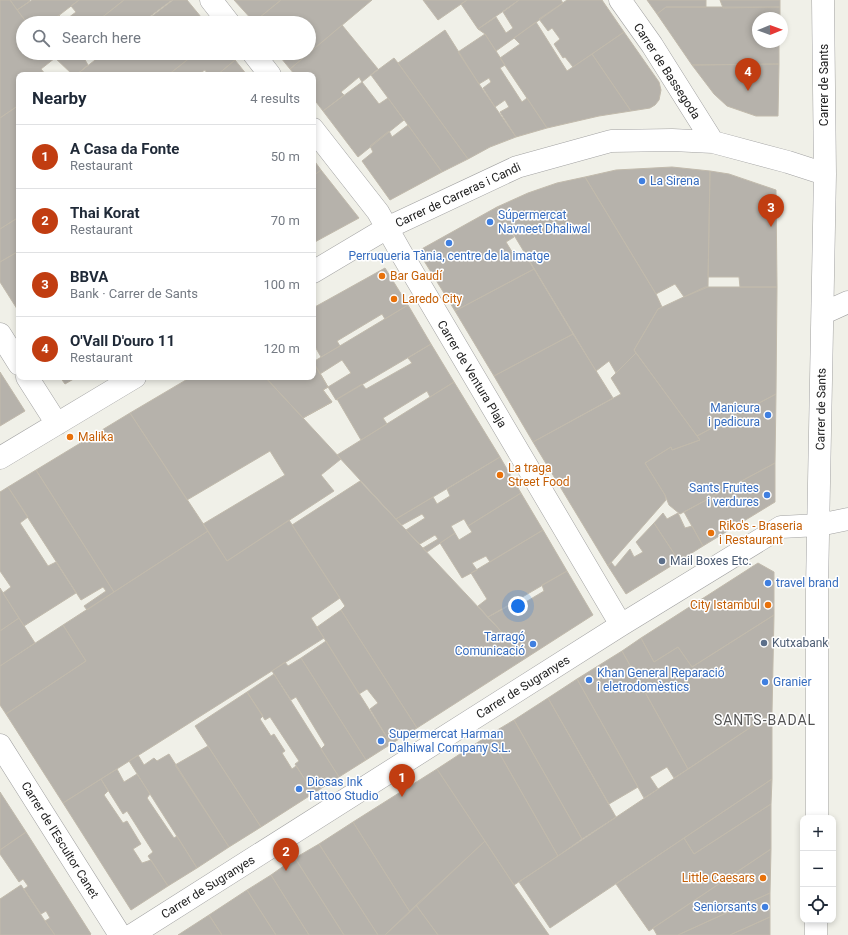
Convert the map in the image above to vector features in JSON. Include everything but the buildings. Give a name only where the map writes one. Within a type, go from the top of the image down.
[{"type":"street","points":[[211,0],[224,16]]},
{"type":"street","name":"Carrer de Bassegoda","points":[[620,0],[652,45],[713,142]]},
{"type":"street","name":"Carrer de Sants","points":[[817,815],[817,587],[825,174],[823,0]]},
{"type":"street","points":[[258,60],[268,72]]},
{"type":"street","name":"Carrer de Ventura Plaja","points":[[316,134],[378,212],[621,625]]},
{"type":"street","name":"Carrer de Carreras i Candi","points":[[316,270],[387,228],[517,166],[611,141],[672,140],[713,142],[788,162],[825,174]]},
{"type":"street","points":[[823,315],[848,302]]},
{"type":"street","points":[[0,334],[16,359]]},
{"type":"street","points":[[29,380],[57,424]]},
{"type":"street","points":[[0,458],[130,380]]},
{"type":"street","name":"Carrer de Sugranyes","points":[[132,935],[621,625],[781,527],[819,525],[848,519]]},
{"type":"street","name":"Carrer de l'Escultor Canet","points":[[0,746],[120,935]]},
{"type":"street","points":[[816,923],[816,935]]},
{"type":"place","name":"O'Vall D'ouro 11","points":[[748,91]]},
{"type":"place","name":"La Sirena","points":[[642,181]]},
{"type":"place","name":"Súpermercat Navneet Dhaliwal","points":[[490,222]]},
{"type":"place","name":"BBVA","points":[[771,227]]},
{"type":"place","name":"Perruqueria Tània, centre de la imatge","points":[[449,243]]},
{"type":"place","name":"Bar Gaudí","points":[[382,276]]},
{"type":"place","name":"Laredo City","points":[[394,299]]},
{"type":"place","name":"Manicura i pedicura","points":[[768,415]]},
{"type":"place","name":"Malika","points":[[70,437]]},
{"type":"place","name":"La traga Street Food","points":[[500,475]]},
{"type":"place","name":"Sants Fruites i verdures","points":[[767,495]]},
{"type":"place","name":"Riko's - Braseria i Restaurant","points":[[711,533]]},
{"type":"place","name":"Mail Boxes Etc.","points":[[662,561]]},
{"type":"place","name":"travel brand","points":[[768,583]]},
{"type":"place","name":"City Istambul","points":[[768,605]]},
{"type":"place","name":"Kutxabank","points":[[764,643]]},
{"type":"place","name":"Tarragó Comunicació","points":[[533,644]]},
{"type":"place","name":"Khan General Reparació i eletrodomèstics","points":[[589,680]]},
{"type":"place","name":"Granier","points":[[765,682]]},
{"type":"place","name":"Supermercat Harman Dalhiwal Company S.L.","points":[[381,741]]},
{"type":"place","name":"Diosas Ink Tattoo Studio","points":[[299,789]]},
{"type":"place","name":"A Casa da Fonte","points":[[402,797]]},
{"type":"place","name":"Thai Korat","points":[[286,871]]},
{"type":"place","name":"Little Caesars","points":[[763,878]]},
{"type":"place","name":"Seniorsants","points":[[765,907]]},
{"type":"district","name":"SANTS-BADAL","points":[[765,720]]}]
